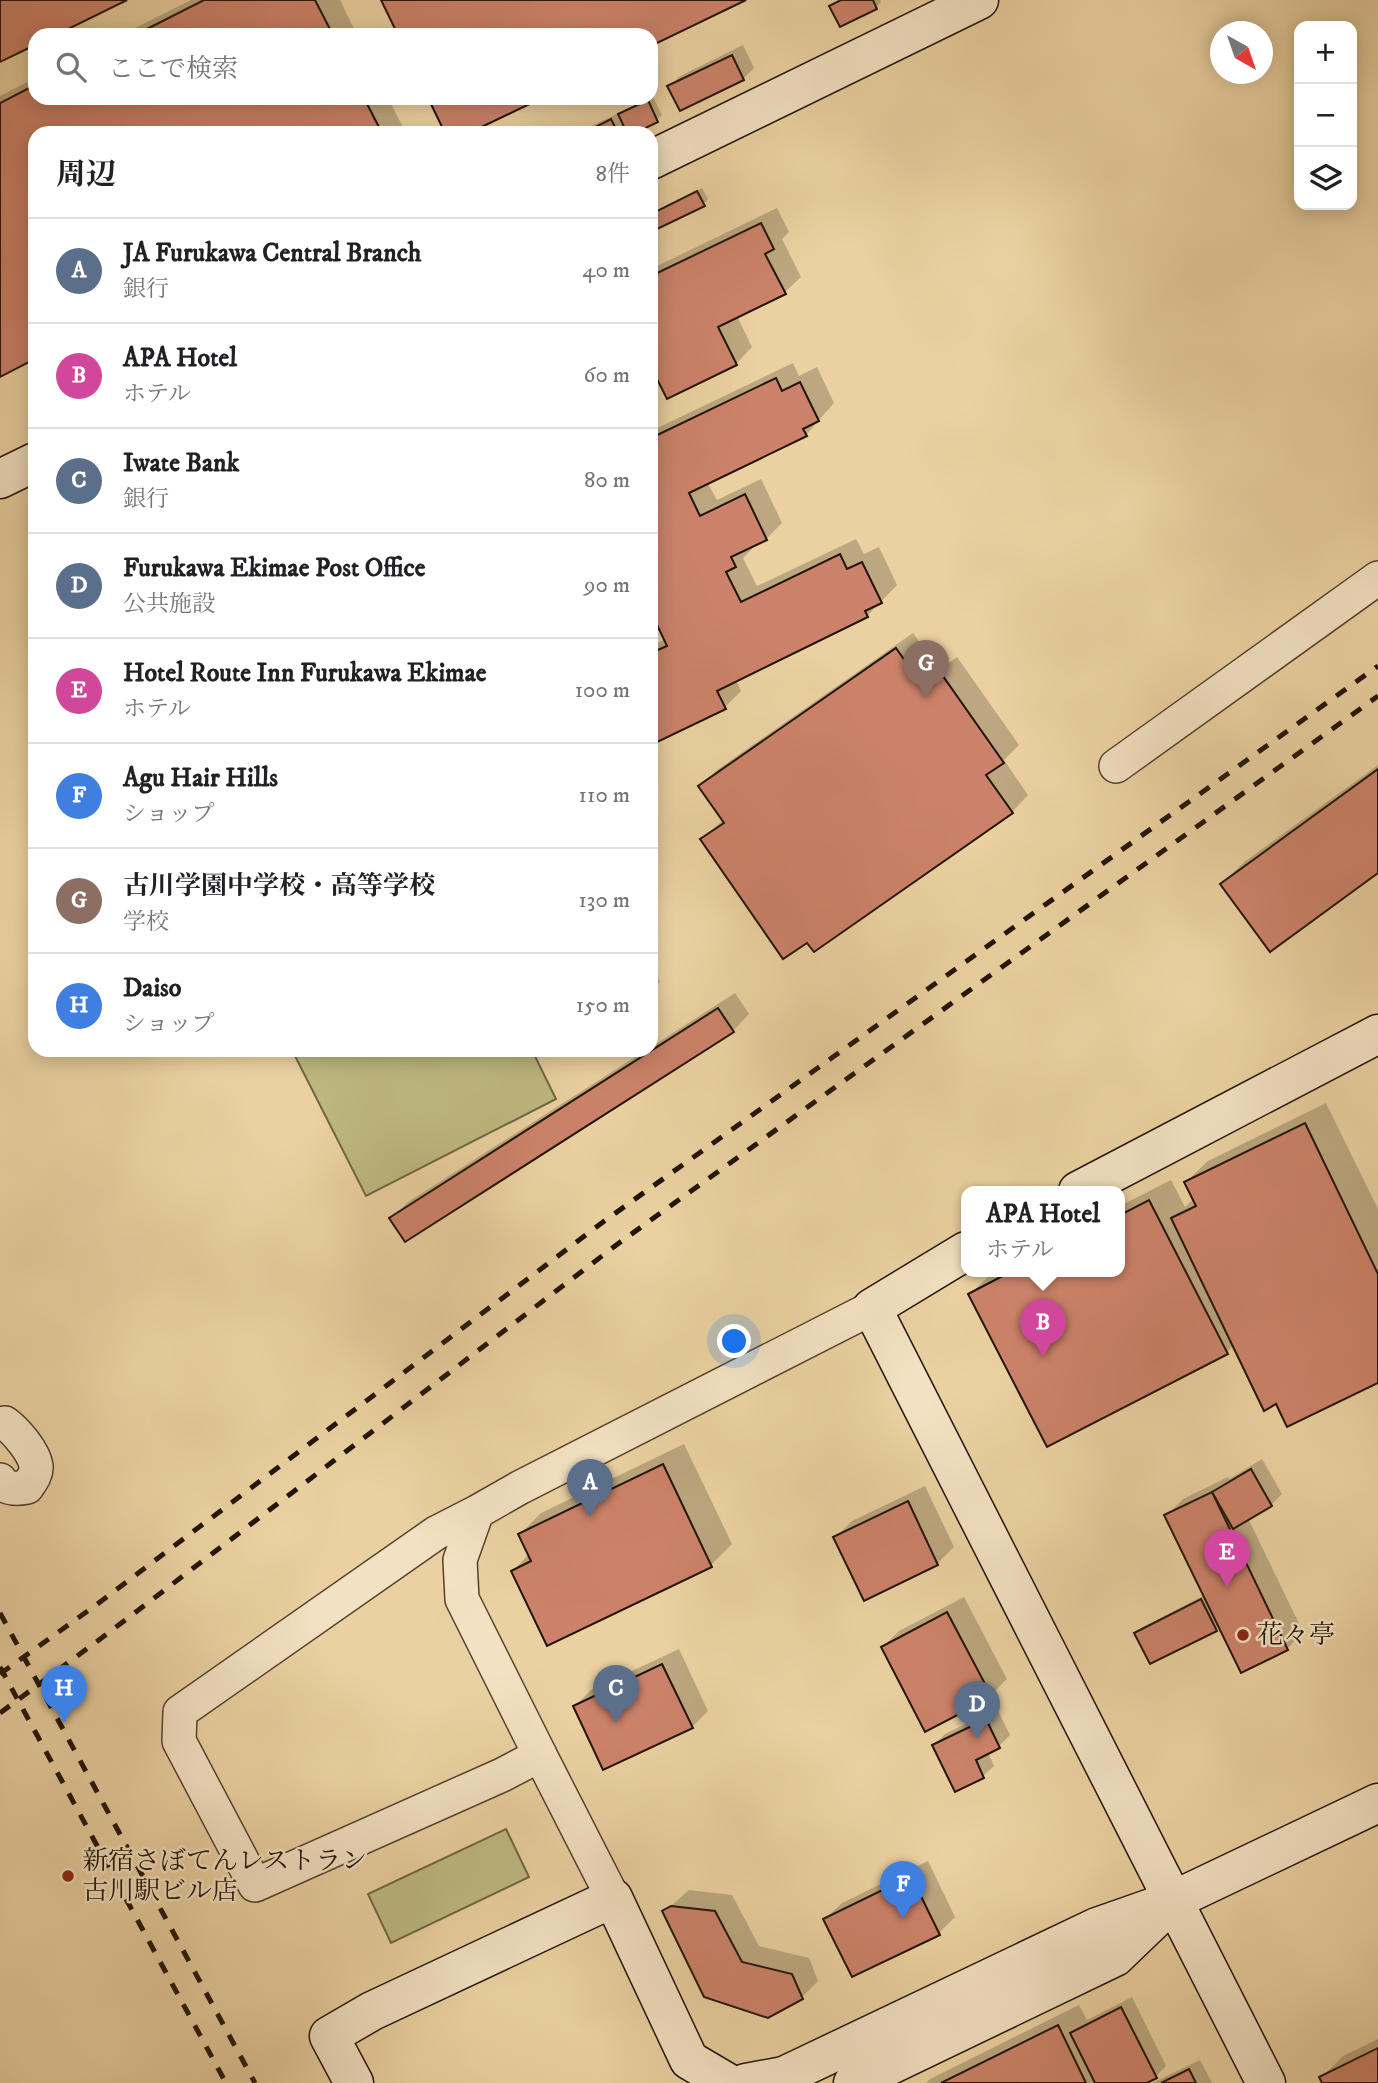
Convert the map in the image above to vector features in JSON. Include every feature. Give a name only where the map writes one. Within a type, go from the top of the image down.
[{"type":"street","points":[[658,157],[979,0]]},
{"type":"street","points":[[0,479],[28,465]]},
{"type":"street","points":[[1116,766],[1378,578]]},
{"type":"street","points":[[1088,1186],[1378,1034]]},
{"type":"street","points":[[540,1755],[502,1775],[255,1885],[179,1741],[180,1712],[436,1533],[872,1308],[961,1254]]},
{"type":"street","points":[[872,1308],[1266,2083]]},
{"type":"street","points":[[0,1424],[5,1423],[17,1432],[36,1464],[35,1475],[27,1487],[15,1490],[2,1484],[0,1480]]},
{"type":"street","points":[[477,1512],[460,1560],[461,1599],[614,1898],[689,2060],[728,2083]]},
{"type":"street","points":[[746,2083],[785,2076],[1097,1927],[1174,1900],[1378,1802]]},
{"type":"street","points":[[354,2083],[329,2036],[372,2011],[614,1898]]},
{"type":"street","points":[[853,2083],[1115,1957],[1174,1900]]},
{"type":"shaded area","points":[[296,1057],[535,1057],[556,1099],[366,1196]]},
{"type":"shaded area","points":[[506,1829],[529,1877],[391,1943],[368,1894]]},
{"type":"building","points":[[0,0],[127,0],[70,28],[28,28],[28,48],[0,62]]},
{"type":"building","points":[[204,0],[315,0],[329,28],[149,28]]},
{"type":"building","points":[[381,0],[746,0],[658,43],[658,28],[395,28]]},
{"type":"building","points":[[841,0],[873,0],[877,9],[840,27],[829,6]]},
{"type":"building","points":[[732,55],[744,80],[680,111],[667,86]]},
{"type":"building","points":[[28,89],[28,105],[368,105],[378,126],[28,126],[28,363],[0,377],[0,103]]},
{"type":"building","points":[[431,105],[527,105],[484,126],[442,126]]},
{"type":"building","points":[[637,105],[650,105],[658,122],[650,126],[624,126],[618,114]]},
{"type":"building","points":[[611,119],[614,126],[598,126]]},
{"type":"building","points":[[697,191],[705,206],[658,229],[658,210]]},
{"type":"building","points":[[761,223],[774,249],[765,254],[786,294],[718,327],[737,365],[667,399],[658,381],[658,273]]},
{"type":"building","points":[[776,378],[782,391],[800,382],[819,421],[803,429],[807,436],[689,493],[700,516],[745,494],[767,540],[731,557],[736,567],[726,572],[741,602],[840,554],[847,569],[862,562],[882,603],[865,611],[868,617],[717,691],[726,709],[658,742],[658,650],[667,646],[658,627],[658,435]]},
{"type":"building","points":[[896,648],[922,685],[940,672],[1004,763],[986,775],[1013,813],[814,952],[807,943],[783,959],[700,839],[724,823],[698,786]]},
{"type":"building","points":[[1378,769],[1378,873],[1270,952],[1220,884]]},
{"type":"building","points":[[718,1008],[734,1032],[405,1242],[389,1218],[641,1057],[658,1057],[658,1046]]},
{"type":"building","points":[[1305,1123],[1378,1274],[1378,1383],[1287,1427],[1276,1404],[1264,1411],[1171,1218],[1196,1206],[1184,1182]]},
{"type":"building","points":[[1149,1200],[1228,1354],[1047,1447],[968,1294],[1001,1277],[1125,1277],[1125,1212]]},
{"type":"building","points":[[663,1464],[712,1567],[547,1646],[511,1571],[531,1561],[518,1534]]},
{"type":"building","points":[[1251,1469],[1272,1506],[1233,1529],[1212,1492]]},
{"type":"building","points":[[1212,1492],[1288,1650],[1241,1673],[1164,1515]]},
{"type":"building","points":[[908,1501],[938,1565],[864,1601],[833,1537]]},
{"type":"building","points":[[1201,1599],[1217,1631],[1150,1664],[1134,1633]]},
{"type":"building","points":[[947,1612],[992,1697],[925,1732],[881,1647]]},
{"type":"building","points":[[662,1664],[693,1728],[603,1770],[573,1706]]},
{"type":"building","points":[[986,1719],[1000,1748],[976,1760],[984,1778],[955,1792],[932,1745]]},
{"type":"building","points":[[911,1876],[940,1935],[852,1977],[823,1919]]},
{"type":"building","points":[[671,1906],[715,1911],[742,1962],[792,1974],[803,1999],[768,2018],[704,1997],[662,1911]]},
{"type":"building","points":[[1121,2007],[1157,2078],[1147,2083],[1095,2083],[1070,2033]]},
{"type":"building","points":[[1058,2025],[1086,2083],[941,2083]]},
{"type":"building","points":[[1378,2048],[1378,2083],[1322,2083],[1319,2077]]},
{"type":"building","points":[[1189,2069],[1196,2083],[1161,2083]]},
{"type":"railway","points":[[0,1674],[96,1605],[603,1222],[1378,666]]},
{"type":"railway","points":[[0,1713],[619,1243],[1378,696]]},
{"type":"railway","points":[[0,1613],[255,2083]]},
{"type":"railway","points":[[0,1667],[226,2083]]},
{"type":"place","name":"古川学園中学校・高等学校","points":[[926,698]]},
{"type":"place","name":"APA Hotel","points":[[1043,1357]]},
{"type":"place","name":"JA Furukawa Central Branch","points":[[590,1517]]},
{"type":"place","name":"Hotel Route Inn Furukawa Ekimae","points":[[1227,1587]]},
{"type":"place","name":"花々亭","points":[[1243,1635]]},
{"type":"place","name":"Daiso","points":[[64,1723]]},
{"type":"place","name":"Iwate Bank","points":[[616,1723]]},
{"type":"place","name":"Furukawa Ekimae Post Office","points":[[977,1739]]},
{"type":"place","name":"新宿さぼてんレストラン 古川駅ビル店","points":[[68,1876]]},
{"type":"place","name":"Agu Hair Hills","points":[[903,1919]]}]
